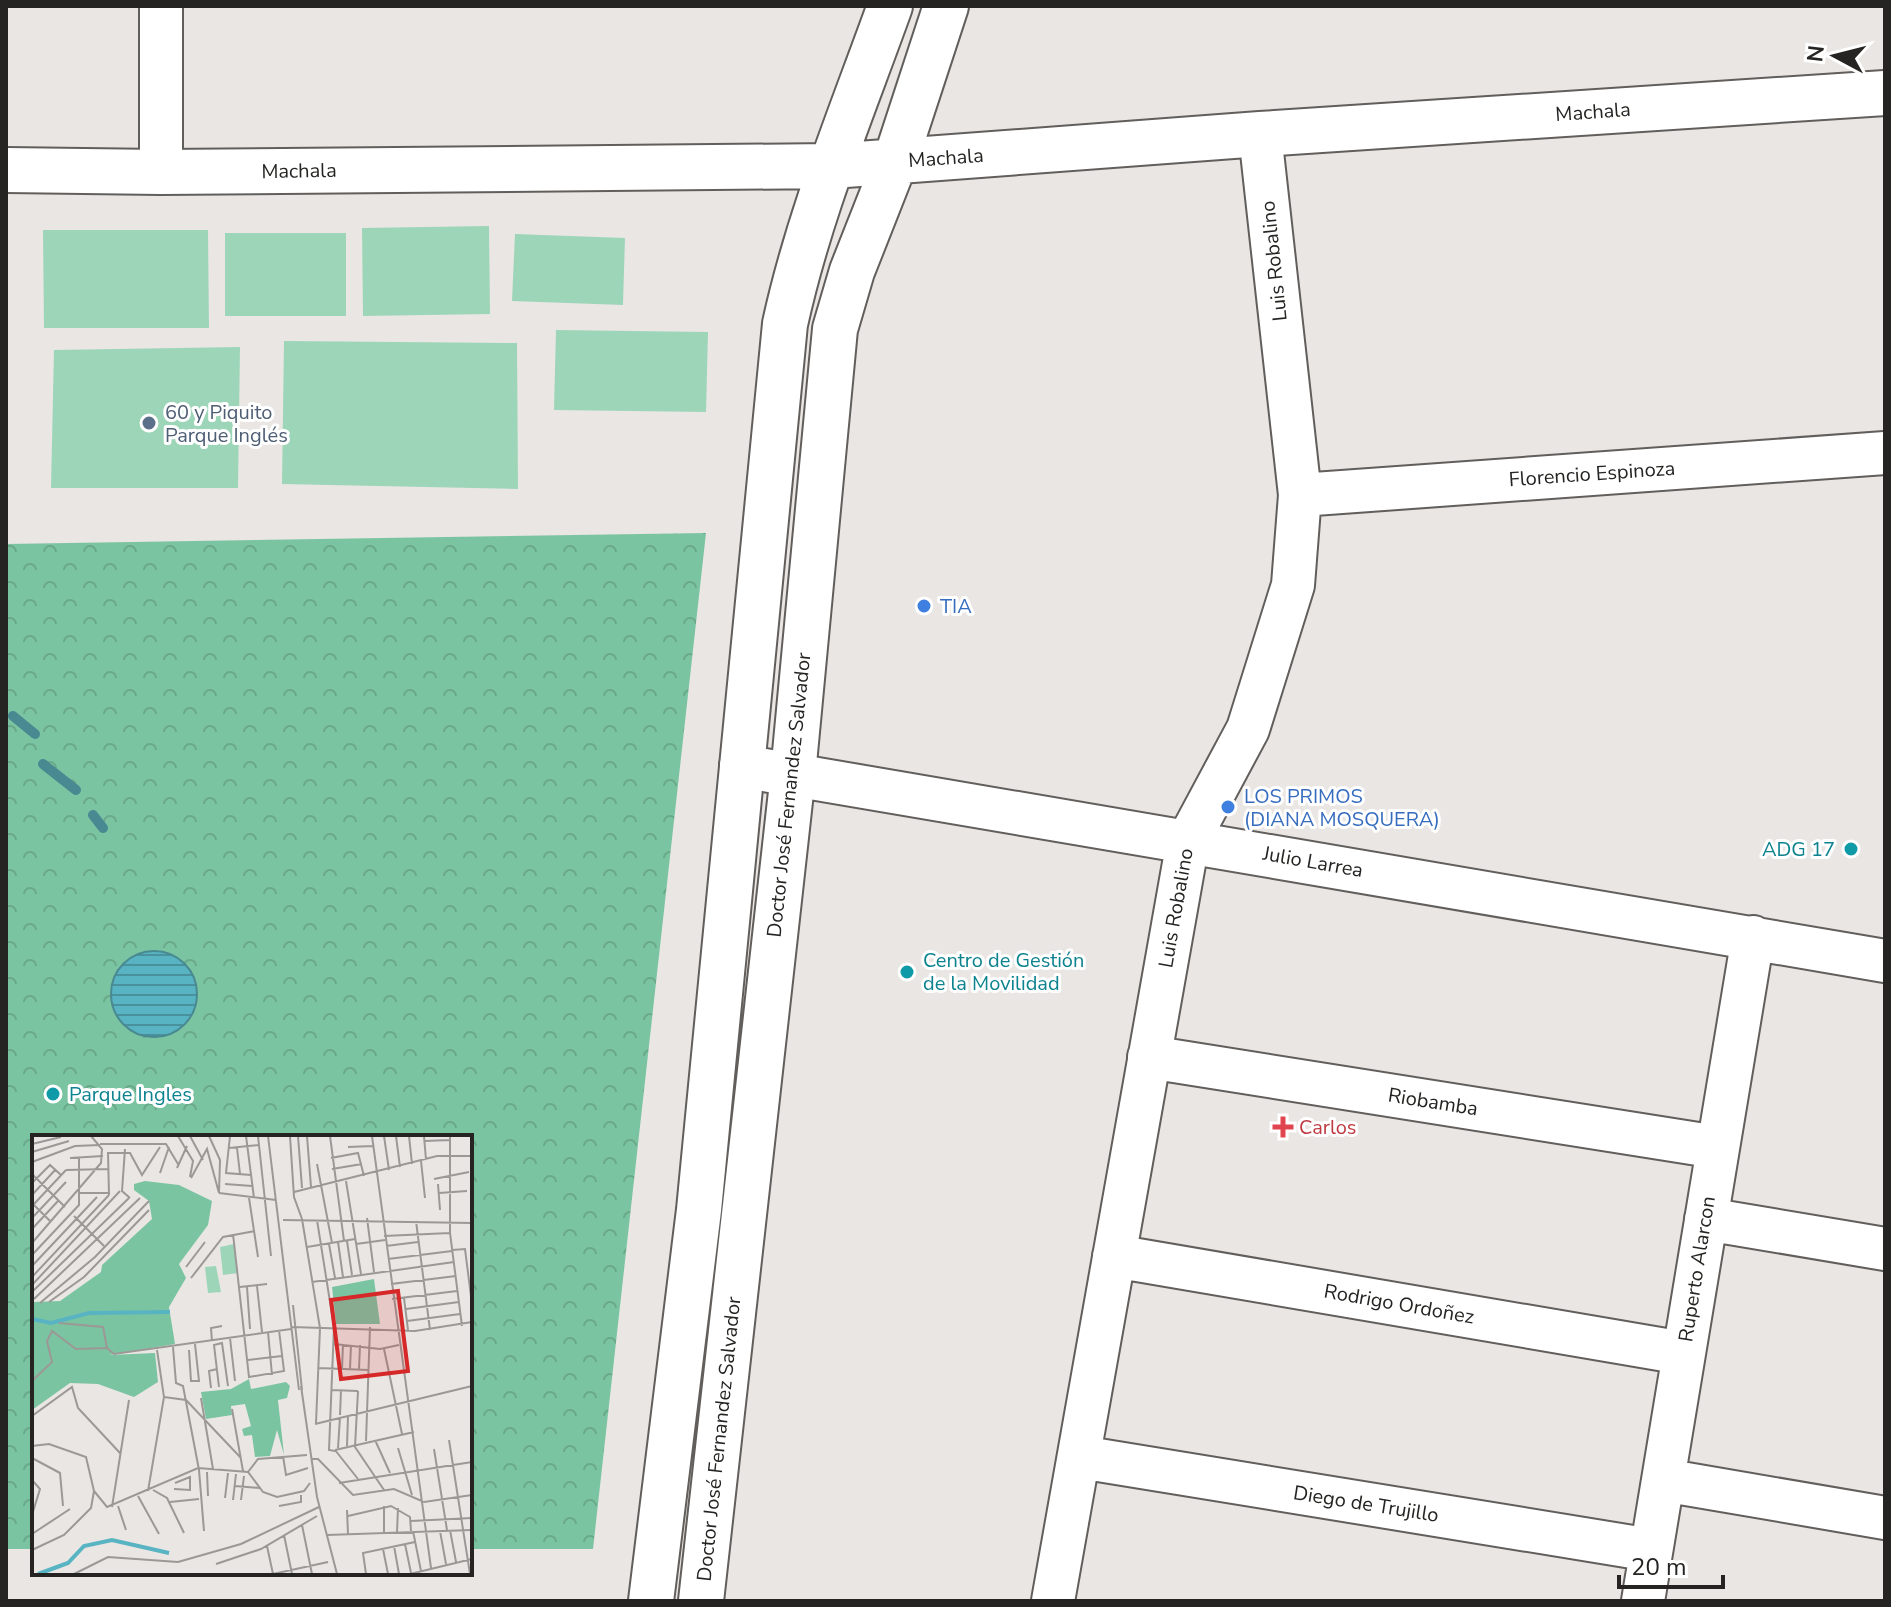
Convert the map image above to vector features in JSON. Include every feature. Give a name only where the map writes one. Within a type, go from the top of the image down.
[{"type":"main road","points":[[651,1601],[699,1210],[785,324],[818,198],[890,6]]},
{"type":"main road","name":"Doctor José Fernandez Salvador","points":[[701,1601],[793,774],[835,329],[852,271],[895,162],[946,6]]},
{"type":"main road","name":"Machala","points":[[6,170],[161,172],[832,166],[1885,93]]},
{"type":"street","points":[[161,6],[161,172]]},
{"type":"street","name":"Luis Robalino","points":[[1053,1601],[1188,841],[1248,729],[1293,585],[1300,495],[1260,134]]},
{"type":"street","name":"Florencio Espinoza","points":[[1300,495],[1885,453]]},
{"type":"street","name":"Julio Larrea","points":[[741,766],[1885,961]]},
{"type":"street","name":"Ruperto Alarcon","points":[[1643,1601],[1753,937]]},
{"type":"street","name":"Riobamba","points":[[1149,1057],[1717,1147]]},
{"type":"street","points":[[1706,1219],[1885,1249]]},
{"type":"street","name":"Rodrigo Ordoñez","points":[[1114,1256],[1683,1353]]},
{"type":"street","name":"Diego de Trujillo","points":[[1080,1457],[1651,1550]]},
{"type":"street","points":[[1663,1480],[1885,1518]]},
{"type":"green space","points":[[489,226],[490,314],[363,316],[362,228]]},
{"type":"green space","points":[[43,230],[208,230],[209,328],[44,328]]},
{"type":"green space","points":[[225,233],[346,233],[346,316],[225,316]]},
{"type":"green space","points":[[515,234],[625,238],[623,305],[512,301]]},
{"type":"green space","points":[[556,330],[708,332],[706,412],[554,410]]},
{"type":"green space","points":[[284,341],[517,343],[518,489],[282,484]]},
{"type":"green space","points":[[240,347],[238,488],[51,488],[54,350]]},
{"type":"green space","points":[[706,533],[593,1549],[472,1549],[472,1135],[32,1135],[32,1549],[6,1549],[6,544]]},
{"type":"water","points":[[154,951],[170,955],[184,964],[193,978],[197,994],[193,1010],[184,1024],[170,1033],[154,1037],[138,1033],[124,1024],[115,1010],[111,994],[115,978],[124,964],[138,955]]},
{"type":"waterway","points":[[13,716],[35,734]]},
{"type":"waterway","points":[[43,764],[76,790]]},
{"type":"waterway","points":[[93,815],[103,828]]},
{"type":"place","name":"60 y Piquito Parque Inglés","points":[[149,423]]},
{"type":"place","name":"TIA","points":[[924,606]]},
{"type":"place","name":"LOS PRIMOS (DIANA MOSQUERA)","points":[[1228,807]]},
{"type":"place","name":"ADG 17","points":[[1851,849]]},
{"type":"place","name":"Centro de Gestión de la Movilidad","points":[[907,972]]},
{"type":"place","name":"Parque Ingles","points":[[53,1094]]},
{"type":"place","name":"Carlos","points":[[1283,1127]]}]
